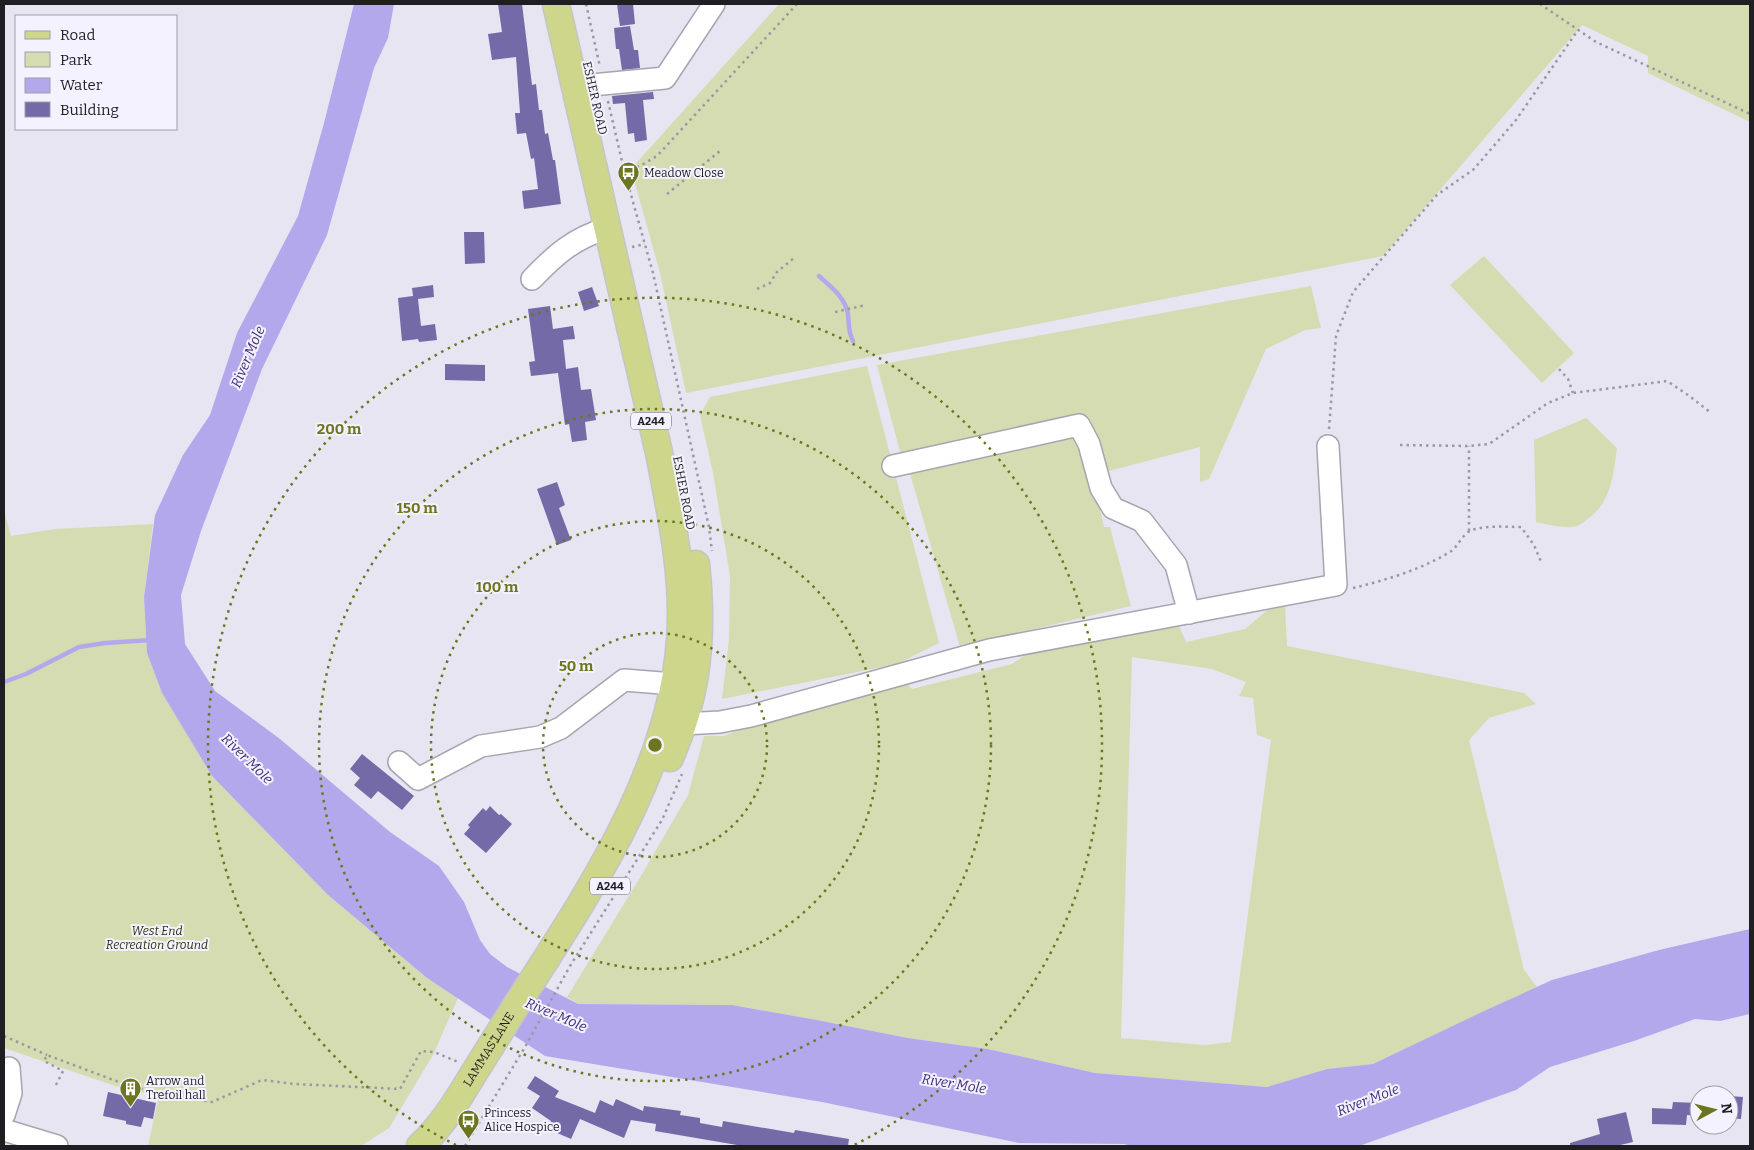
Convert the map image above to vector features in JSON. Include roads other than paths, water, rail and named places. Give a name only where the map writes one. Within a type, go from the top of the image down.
[{"type":"main road","name":"ESHER ROAD","points":[[556,4],[660,457],[676,542],[681,621],[674,684],[657,745],[641,787],[607,857],[562,960]]},
{"type":"main road","name":"ESHER ROAD","points":[[562,960],[626,860],[657,792],[683,724],[694,680],[700,624],[694,546],[674,448],[574,4]]},
{"type":"main road","name":"LAMMAS LANE","points":[[446,1146],[562,960]]},
{"type":"main road","name":"LAMMAS LANE","points":[[420,1146],[448,1116],[476,1070],[513,1039]]},
{"type":"street","points":[[592,85],[665,78],[714,4]]},
{"type":"street","points":[[532,279],[568,246],[589,234],[607,228]]},
{"type":"street","points":[[893,466],[1080,424],[1089,444],[1101,488],[1113,508],[1142,521],[1176,565],[1189,613]]},
{"type":"street","points":[[683,724],[720,722],[751,716],[989,650],[1336,586],[1328,446]]},
{"type":"street","points":[[399,762],[418,779],[481,746],[540,737],[561,728],[624,680],[674,684]]},
{"type":"street","points":[[4,1115],[11,1093],[9,1068]]},
{"type":"street","points":[[4,1130],[56,1146]]},
{"type":"water","name":"River Mole","points":[[354,4],[394,4],[388,38],[374,68],[327,235],[262,369],[201,531],[181,595],[185,644],[215,691],[280,739],[390,832],[439,866],[464,902],[480,940],[490,954],[507,967],[578,1004],[732,1005],[908,1038],[988,1049],[1095,1073],[1267,1087],[1327,1069],[1373,1064],[1552,980],[1659,950],[1750,929],[1750,1014],[1720,1021],[1695,1019],[1634,1041],[1550,1067],[1516,1090],[1359,1146],[1132,1146],[1124,1144],[1019,1143],[822,1102],[545,1056],[427,978],[328,895],[212,776],[162,693],[147,653],[144,597],[155,515],[183,455],[210,415],[237,333],[298,216]]},
{"type":"waterway","points":[[819,276],[844,302],[848,314],[849,331],[853,341]]},
{"type":"waterway","points":[[4,682],[26,674],[79,647],[151,640]]},
{"type":"place","name":"Meadow Close","points":[[628,192]]},
{"type":"place","name":"Arrow and Trefoil hall","points":[[130,1107]]},
{"type":"place","name":"Princess Alice Hospice","points":[[468,1139]]},
{"type":"park label","name":"West End Recreation Ground","points":[[157,938]]}]
